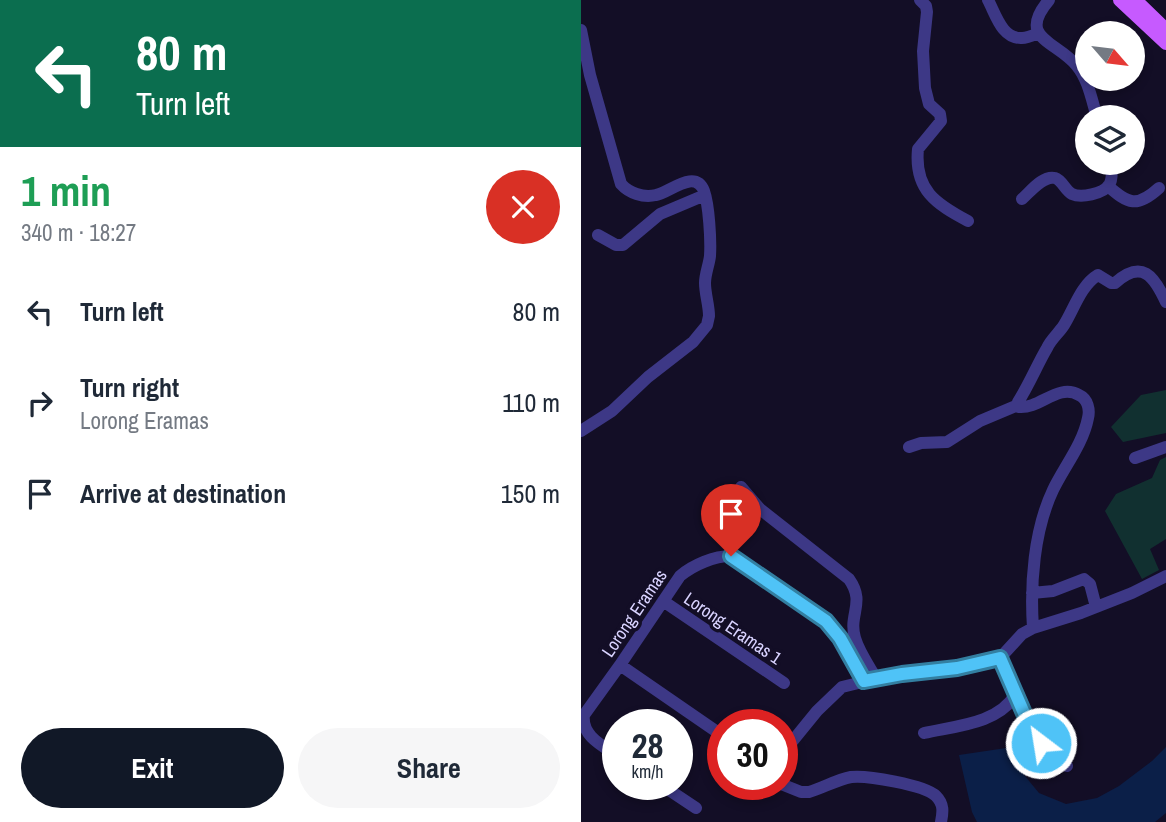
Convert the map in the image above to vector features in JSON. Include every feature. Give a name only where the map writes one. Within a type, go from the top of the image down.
[{"type":"main road","points":[[1120,0],[1166,44]]},
{"type":"main road","points":[[1135,0],[1166,30]]},
{"type":"street","points":[[920,0],[926,6],[927,12],[923,51],[926,94],[929,104],[940,114],[941,121],[918,149],[919,174],[924,187],[935,201],[968,222]]},
{"type":"street","points":[[988,0],[1003,30],[1010,35],[1022,38],[1039,33]]},
{"type":"street","points":[[1049,0],[1037,16],[1036,26],[1045,41],[1070,58],[1080,70],[1093,105]]},
{"type":"street","points":[[581,30],[590,75],[621,184],[633,193],[656,195],[684,182],[690,181],[701,186],[705,195],[710,243],[705,284],[709,310],[707,326],[693,342],[648,377],[611,411],[581,431]]},
{"type":"street","points":[[1108,187],[1111,175]]},
{"type":"street","points":[[1022,199],[1042,182],[1050,179],[1058,180],[1074,194],[1091,194],[1108,187]]},
{"type":"street","points":[[1108,187],[1122,199],[1130,201],[1143,199],[1159,188]]},
{"type":"street","points":[[598,235],[617,245],[623,245],[660,214],[705,195]]},
{"type":"street","points":[[909,447],[921,443],[947,442],[980,421],[1017,405],[1046,349],[1095,276],[1115,283],[1129,272],[1140,271],[1158,284],[1166,302]]},
{"type":"street","points":[[1017,405],[1024,408],[1054,394],[1068,391],[1084,397],[1089,413],[1083,433],[1052,491],[1045,512],[1035,560],[1033,628]]},
{"type":"street","points":[[1135,458],[1166,447]]},
{"type":"street","points":[[741,487],[760,509],[849,579],[858,601],[853,624],[855,638],[870,680]]},
{"type":"street","name":"Lorong Eramas","points":[[602,745],[584,732],[581,723],[584,715],[680,576],[713,559],[731,556],[826,621],[870,680]]},
{"type":"street","points":[[798,734],[842,687],[902,674],[966,667],[1000,658],[1022,634],[1033,628],[1132,593],[1166,576]]},
{"type":"street","points":[[1032,593],[1053,591],[1087,580],[1095,607]]},
{"type":"street","name":"Lorong Eramas 1","points":[[663,601],[784,683]]},
{"type":"street","points":[[1000,658],[1036,736],[1067,766]]},
{"type":"street","points":[[620,665],[707,725]]},
{"type":"street","points":[[924,733],[996,714],[1016,695]]},
{"type":"street","points":[[798,791],[809,792],[852,777],[912,786],[939,798],[943,811],[941,822]]},
{"type":"street","points":[[684,800],[696,808]]},
{"type":"green space","points":[[1166,390],[1166,433],[1123,442],[1111,427],[1141,395]]},
{"type":"green space","points":[[1166,457],[1166,539],[1150,549],[1159,570],[1142,579],[1105,511],[1116,494],[1152,478],[1160,460]]},
{"type":"water","points":[[1013,747],[1020,770],[1039,793],[1066,804],[1097,798],[1119,786],[1166,747],[1166,813],[1155,822],[977,822],[972,812],[959,755]]},
{"type":"route","points":[[731,556],[826,621],[840,638],[864,681],[975,666],[1000,658],[1030,727],[1041,743]]}]
